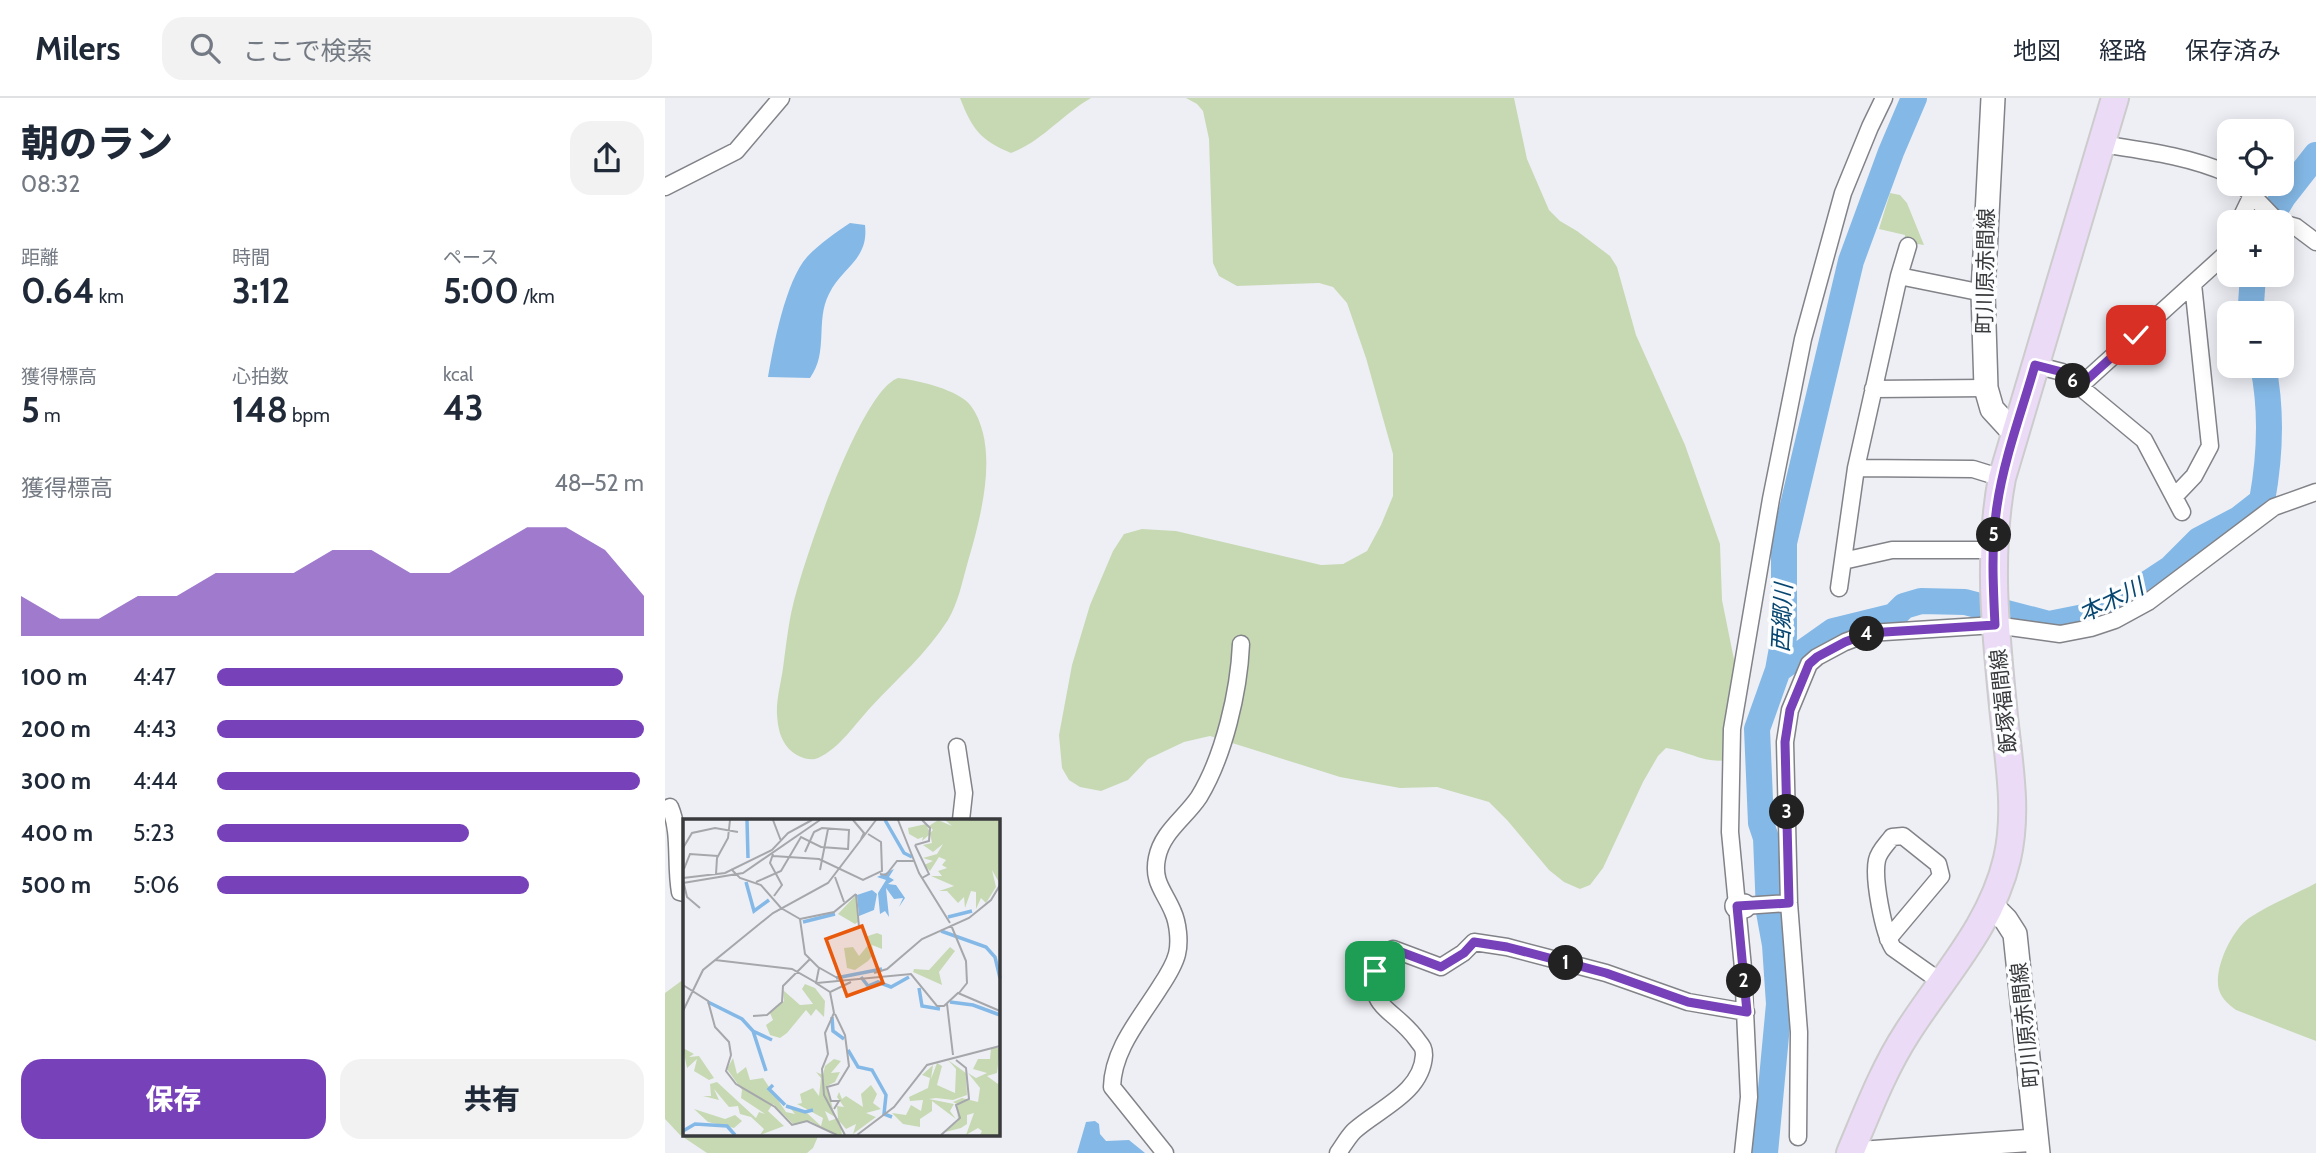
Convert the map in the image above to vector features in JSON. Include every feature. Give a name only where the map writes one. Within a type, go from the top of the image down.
[{"type":"main road","name":"町川原赤間線","points":[[1993,98],[1983,293],[1986,388],[1992,409],[2015,434]]},
{"type":"main road","name":"飯塚福間線","points":[[1851,1153],[1869,1108],[1904,1036],[1979,930],[1992,906],[2007,861],[2012,797],[1995,616],[1993,550],[2002,478],[2115,98]]},
{"type":"main road","name":"町川原赤間線","points":[[1992,906],[2015,934],[2037,1147]]},
{"type":"street","points":[[665,187],[736,151],[781,98]]},
{"type":"street","points":[[1742,1153],[1749,1097],[1747,1012],[1740,906],[1730,832],[1732,729],[1771,499],[1803,339],[1843,193],[1884,98]]},
{"type":"street","points":[[2101,144],[2179,156],[2217,168]]},
{"type":"street","points":[[2252,196],[2267,210]]},
{"type":"street","points":[[2294,226],[2316,242]]},
{"type":"street","points":[[1839,589],[1856,468],[1899,276],[1909,246]]},
{"type":"street","points":[[2080,386],[2217,262]]},
{"type":"street","points":[[1899,276],[1983,293]]},
{"type":"street","points":[[2035,365],[2062,372],[2144,440],[2178,505],[2210,446],[2193,284]]},
{"type":"street","points":[[1873,389],[1986,388]]},
{"type":"street","points":[[1856,468],[1973,469],[2002,478]]},
{"type":"street","points":[[1798,1137],[1798,1032],[1786,903],[1785,742],[1790,710],[1809,664],[1845,642],[1869,633],[1995,616],[2060,634],[2115,620],[2148,602],[2274,507],[2316,492]]},
{"type":"street","points":[[1843,561],[1892,550],[1993,550]]},
{"type":"street","points":[[1165,1153],[1112,1087],[1112,1070],[1118,1053],[1168,975],[1177,954],[1178,932],[1174,913],[1159,888],[1156,859],[1169,831],[1198,799],[1212,772],[1240,676],[1241,644]]},
{"type":"street","points":[[957,747],[964,793],[961,819]]},
{"type":"street","points":[[670,807],[676,821],[677,876],[680,892],[683,893]]},
{"type":"street","points":[[1888,939],[1941,876],[1938,864],[1903,836],[1892,837],[1880,852],[1877,862],[1882,921],[1888,939],[1893,948],[1941,982]]},
{"type":"street","points":[[1740,906],[1786,903]]},
{"type":"street","points":[[1338,1153],[1353,1133],[1408,1091],[1420,1073],[1424,1061],[1424,1049],[1415,1036],[1379,1003],[1373,987],[1375,971],[1383,953],[1393,949],[1441,967],[1464,953],[1474,942],[1507,947],[1606,973],[1688,1002],[1747,1012]]},
{"type":"street","points":[[1851,1153],[2037,1147]]},
{"type":"green space","points":[[960,98],[1091,98],[1032,142],[1011,153],[978,132]]},
{"type":"green space","points":[[1186,98],[1514,98],[1527,159],[1549,210],[1560,221],[1610,256],[1617,267],[1636,335],[1685,445],[1720,544],[1722,600],[1742,699],[1727,760],[1704,759],[1666,748],[1658,756],[1603,868],[1590,885],[1580,889],[1564,882],[1549,870],[1489,802],[1437,787],[1400,788],[1340,777],[1210,736],[1184,742],[1148,759],[1128,780],[1101,791],[1080,787],[1069,780],[1062,768],[1059,735],[1072,665],[1090,605],[1113,551],[1124,534],[1142,529],[1176,531],[1321,565],[1343,564],[1367,551],[1393,496],[1393,454],[1366,358],[1347,303],[1333,287],[1319,283],[1237,286],[1219,276],[1213,263],[1209,139],[1203,111]]},
{"type":"green space","points":[[1890,193],[1900,195],[1907,203],[1924,245],[1904,242],[1905,235],[1879,229]]},
{"type":"green space","points":[[898,378],[948,391],[958,395],[971,406],[980,423],[985,442],[985,484],[977,527],[957,600],[940,632],[840,742],[826,754],[807,759],[795,754],[786,745],[780,733],[777,715],[793,605],[808,554],[851,444],[883,390]]},
{"type":"green space","points":[[2316,883],[2316,1041],[2236,1010],[2222,996],[2218,981],[2225,951],[2236,931],[2249,918]]},
{"type":"green space","points":[[683,980],[683,1136],[818,1136],[813,1148],[807,1153],[707,1153],[680,1135],[665,1119],[665,993]]},
{"type":"water","points":[[850,223],[865,225],[863,247],[834,285],[825,304],[816,368],[810,378],[768,377],[781,314],[799,267],[816,248]]},
{"type":"water","points":[[1095,1121],[1106,1141],[1129,1140],[1145,1153],[1077,1153],[1086,1122]]},
{"type":"waterway","name":"西郷川","points":[[1765,1153],[1779,1004],[1775,945],[1769,912],[1766,838],[1761,823],[1757,729],[1778,670],[1784,637],[1784,543],[1851,261],[1914,98]]},
{"type":"waterway","name":"本木川","points":[[2275,210],[2316,155]]},
{"type":"waterway","name":"本木川","points":[[2251,301],[2252,287]]},
{"type":"waterway","name":"本木川","points":[[1778,670],[1833,631],[1894,616],[1904,606],[1921,601],[1965,602],[2049,624],[2089,616],[2124,599],[2171,568],[2199,540],[2239,519],[2262,501],[2269,434],[2265,378]]},
{"type":"route","points":[[1375,971],[1383,953],[1393,949],[1441,967],[1464,953],[1474,942],[1507,947],[1606,973],[1688,1002],[1747,1012],[1737,906],[1789,903],[1785,742],[1790,710],[1803,674],[1817,657],[1869,633],[1995,625],[1993,550],[1997,507],[2002,478],[2035,365],[2062,372],[2080,386],[2136,335]]}]
